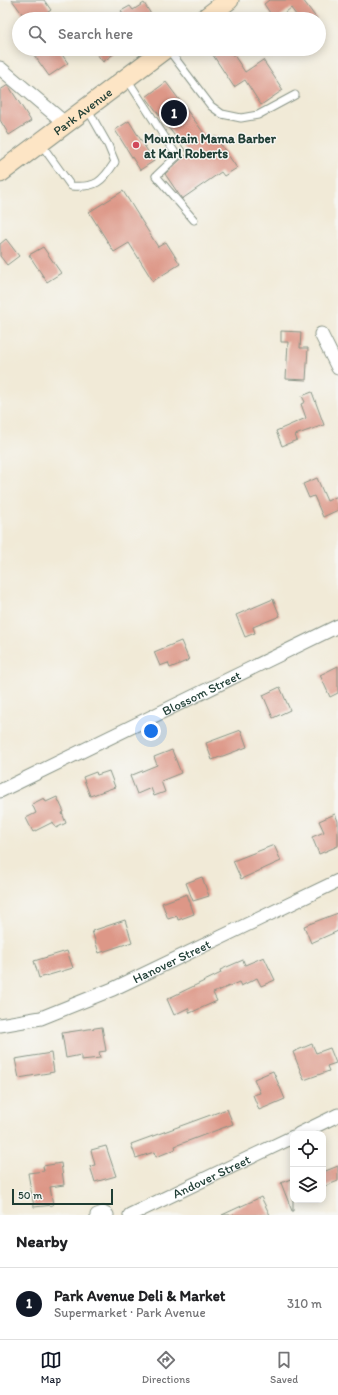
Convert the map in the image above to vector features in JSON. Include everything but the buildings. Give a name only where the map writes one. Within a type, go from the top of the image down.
[{"type":"street","points":[[213,12],[229,0]]},
{"type":"street","name":"Park Avenue","points":[[0,173],[156,56]]},
{"type":"street","points":[[0,68],[66,124]]},
{"type":"street","points":[[322,334],[338,368]]},
{"type":"street","name":"Blossom Street","points":[[0,791],[338,626]]},
{"type":"street","name":"Hanover Street","points":[[0,1025],[41,1018],[112,989],[338,881]]},
{"type":"street","points":[[305,1131],[338,1115]]},
{"type":"street","name":"Andover Street","points":[[130,1215],[290,1138]]},
{"type":"street","points":[[97,1215],[103,1213],[107,1215]]},
{"type":"lane","points":[[173,56],[211,106],[222,114],[241,118],[258,115],[295,95]]},
{"type":"lane","points":[[126,78],[177,156],[156,176],[194,220]]},
{"type":"lane","points":[[40,142],[71,186],[94,185],[106,176],[115,162],[108,145],[87,108]]},
{"type":"place","name":"Park Avenue Deli & Market","points":[[174,113]]},
{"type":"place","name":"Mountain Mama Barber at Karl Roberts","points":[[136,145]]}]
